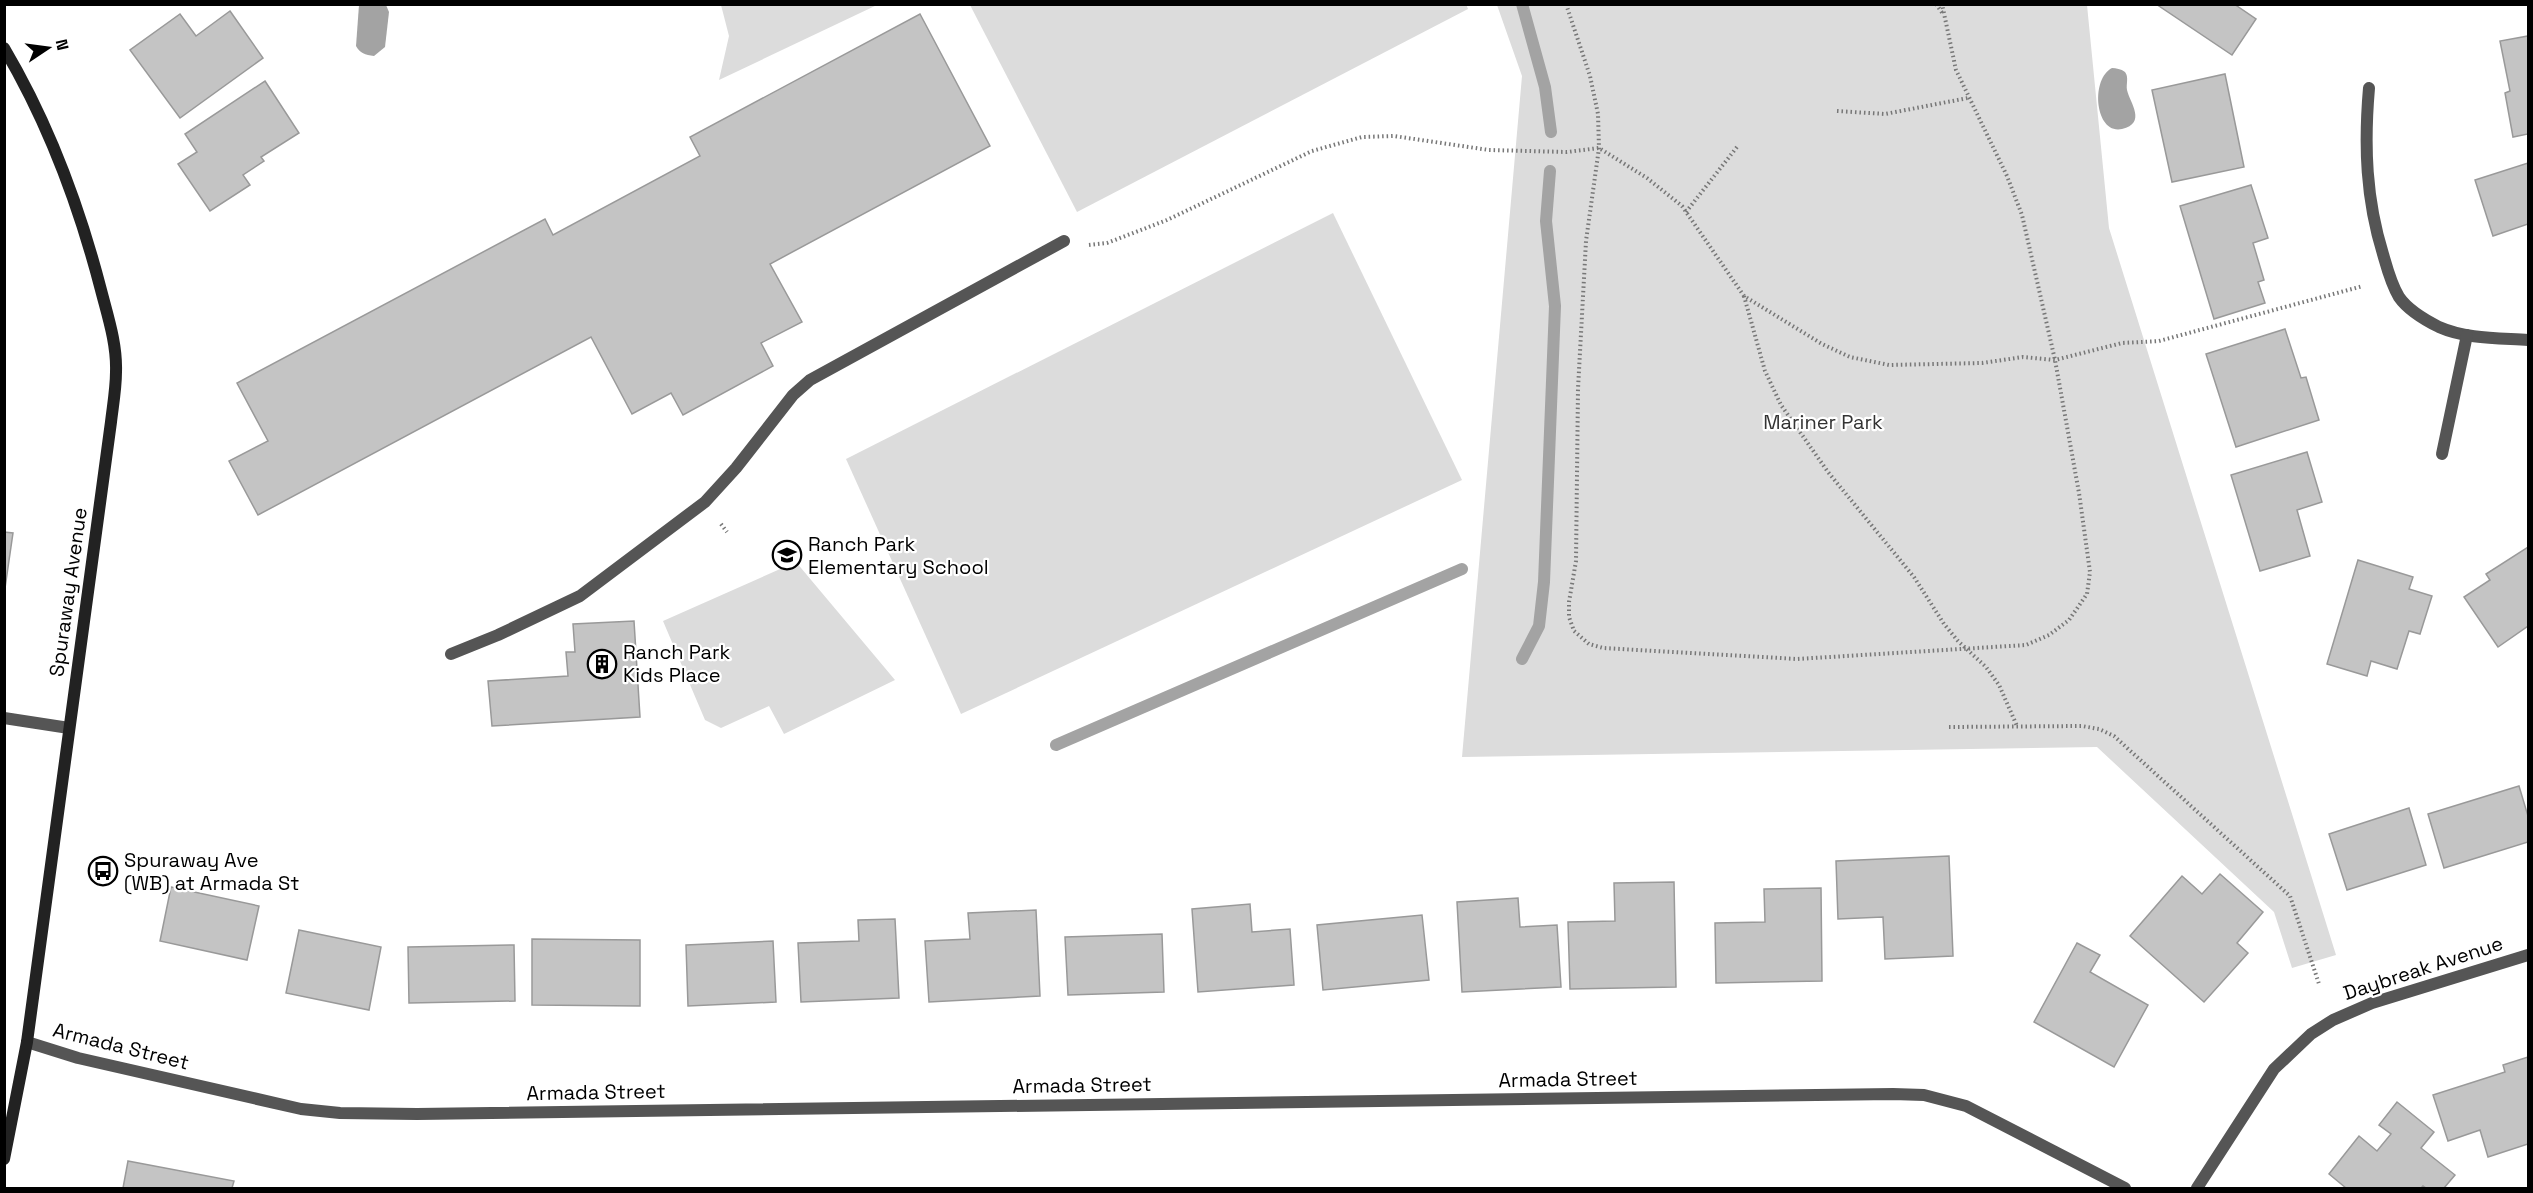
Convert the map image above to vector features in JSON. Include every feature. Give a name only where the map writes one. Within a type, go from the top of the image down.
[{"type":"street","name":"Spuraway Avenue","points":[[4,48],[26,85],[48,132],[80,213],[112,333],[116,371],[27,1042],[4,1159]]},
{"type":"street","points":[[2369,88],[2366,126],[2369,197],[2375,229],[2390,279],[2399,297],[2414,312],[2439,327],[2467,335],[2529,340]]},
{"type":"street","points":[[452,654],[580,596],[705,502],[736,468],[794,395],[810,380],[1065,241]]},
{"type":"street","points":[[2442,454],[2467,335]]},
{"type":"street","points":[[4,718],[69,728]]},
{"type":"street","name":"Daybreak Avenue","points":[[2197,1188],[2274,1069],[2311,1034],[2355,1010],[2529,954]]},
{"type":"street","name":"Armada Street","points":[[27,1042],[78,1058],[291,1106],[340,1113],[417,1114],[1924,1095],[1966,1106],[2125,1188]]},
{"type":"path","points":[[1566,4],[1590,76],[1598,114],[1599,148],[1586,241],[1578,389],[1576,561],[1569,602],[1569,617],[1575,631],[1589,644],[1603,648],[1797,659],[2025,645],[2049,635],[2069,620],[2087,594],[2090,572],[2055,360],[2022,215],[2007,176],[1956,70],[1942,4]]},
{"type":"path","points":[[1936,4],[1944,15]]},
{"type":"path","points":[[1837,111],[1886,114],[1968,98]]},
{"type":"path","points":[[1065,241],[1085,245],[1107,243],[1167,220],[1312,151],[1362,137],[1415,139],[1489,150],[1567,152],[1599,148],[1647,178],[1682,206],[1744,296],[1765,371],[1782,405],[1828,472],[1914,578],[1944,624],[1958,641],[1986,667],[1999,685],[2017,726]]},
{"type":"path","points":[[1686,212],[1737,147]]},
{"type":"path","points":[[1744,296],[1822,344],[1850,357],[1912,366],[1982,363],[2023,357],[2055,360],[2122,343],[2159,341],[2390,279]]},
{"type":"path","points":[[1949,727],[2082,726],[2099,729],[2114,736],[2290,897],[2319,984]]},
{"type":"green space","points":[[721,4],[877,5],[719,80],[729,36]]},
{"type":"green space","points":[[1466,4],[1468,9],[1077,212],[970,5]]},
{"type":"green space","name":"Mariner Park","points":[[1497,5],[2087,5],[2109,228],[2336,955],[2292,968],[2274,912],[2097,747],[1462,757],[1522,76]]},
{"type":"green space","points":[[1333,213],[1462,480],[961,714],[846,459]]},
{"type":"green space","points":[[796,562],[895,680],[784,734],[769,706],[721,728],[705,720],[663,621]]},
{"type":"shaded area","points":[[359,5],[386,5],[389,12],[385,47],[374,56],[363,53],[356,46]]},
{"type":"shaded area","points":[[2112,68],[2125,72],[2127,90],[2135,112],[2134,122],[2122,129],[2113,129],[2106,124],[2099,105],[2100,83]]},
{"type":"building","points":[[2156,4],[2234,4],[2256,19],[2232,55]]},
{"type":"building","points":[[230,11],[263,58],[180,118],[130,50],[180,14],[196,36]]},
{"type":"building","points":[[920,14],[990,146],[770,264],[802,322],[761,343],[773,366],[683,415],[671,393],[632,414],[591,337],[258,515],[229,461],[268,441],[237,383],[545,219],[553,235],[700,156],[690,137]]},
{"type":"building","points":[[2528,36],[2528,134],[2513,137],[2505,93],[2510,91],[2500,41]]},
{"type":"building","points":[[2225,74],[2244,167],[2172,182],[2152,90]]},
{"type":"building","points":[[265,81],[299,133],[261,157],[264,161],[243,175],[250,185],[210,211],[178,164],[197,152],[185,134]]},
{"type":"building","points":[[2528,163],[2528,224],[2493,236],[2475,180]]},
{"type":"building","points":[[2251,185],[2268,238],[2253,243],[2264,280],[2258,282],[2265,303],[2214,319],[2180,206]]},
{"type":"building","points":[[2285,329],[2301,378],[2306,377],[2319,420],[2236,447],[2206,354]]},
{"type":"building","points":[[2307,452],[2322,502],[2297,510],[2310,556],[2260,571],[2231,475]]},
{"type":"building","points":[[4,532],[13,533],[5,588],[4,588]]},
{"type":"building","points":[[2528,547],[2528,626],[2498,647],[2464,597],[2490,580],[2486,574]]},
{"type":"building","points":[[2358,560],[2413,577],[2409,589],[2432,596],[2420,634],[2409,631],[2397,669],[2371,661],[2367,676],[2327,664]]},
{"type":"building","name":"Ranch Park Kids Place","points":[[634,621],[640,717],[492,726],[488,681],[568,676],[566,652],[575,652],[573,624]]},
{"type":"building","points":[[2519,786],[2528,816],[2528,842],[2444,868],[2428,814]]},
{"type":"building","points":[[2409,808],[2426,865],[2347,890],[2329,834]]},
{"type":"building","points":[[1949,856],[1953,956],[1885,959],[1883,917],[1838,919],[1836,861]]},
{"type":"building","points":[[2220,874],[2263,912],[2237,943],[2248,953],[2204,1002],[2130,936],[2182,876],[2202,894]]},
{"type":"building","points":[[1674,882],[1676,987],[1570,989],[1568,922],[1615,921],[1614,883]]},
{"type":"building","points":[[171,887],[259,906],[247,960],[160,941]]},
{"type":"building","points":[[1821,888],[1822,981],[1716,983],[1715,923],[1765,922],[1764,889]]},
{"type":"building","points":[[1518,898],[1520,927],[1557,925],[1561,987],[1462,992],[1457,902]]},
{"type":"building","points":[[1250,904],[1252,932],[1290,929],[1294,985],[1198,992],[1192,909]]},
{"type":"building","points":[[1036,910],[1040,996],[929,1002],[925,941],[970,939],[968,913]]},
{"type":"building","points":[[1422,915],[1429,980],[1323,990],[1317,925]]},
{"type":"building","points":[[895,919],[899,998],[801,1002],[798,943],[859,941],[858,920]]},
{"type":"building","points":[[299,930],[381,947],[369,1010],[286,993]]},
{"type":"building","points":[[1162,934],[1164,992],[1068,995],[1065,937]]},
{"type":"building","points":[[532,939],[640,940],[640,1006],[532,1005]]},
{"type":"building","points":[[773,941],[776,1002],[688,1006],[686,945]]},
{"type":"building","points":[[2077,943],[2100,955],[2090,972],[2148,1005],[2114,1067],[2034,1022]]},
{"type":"building","points":[[514,945],[515,1001],[409,1003],[408,947]]},
{"type":"building","points":[[2528,1057],[2528,1144],[2488,1157],[2480,1130],[2448,1141],[2433,1095],[2505,1072],[2503,1065]]},
{"type":"building","points":[[2397,1102],[2434,1132],[2421,1148],[2455,1175],[2444,1188],[2423,1186],[2421,1188],[2346,1188],[2329,1174],[2359,1136],[2377,1151],[2391,1134],[2379,1125]]},
{"type":"building","points":[[128,1161],[234,1181],[232,1188],[123,1188]]},
{"type":"waterway","points":[[1522,4],[1545,87],[1551,132]]},
{"type":"waterway","points":[[1522,659],[1539,626],[1544,582],[1555,306],[1546,221],[1550,171]]},
{"type":"waterway","points":[[1056,745],[1462,569]]},
{"type":"place","name":"Ranch Park Elementary School","points":[[787,555]]},
{"type":"place","name":"Ranch Park Kids Place","points":[[602,664]]},
{"type":"place","name":"Spuraway Ave (WB) at Armada St","points":[[103,871]]}]
